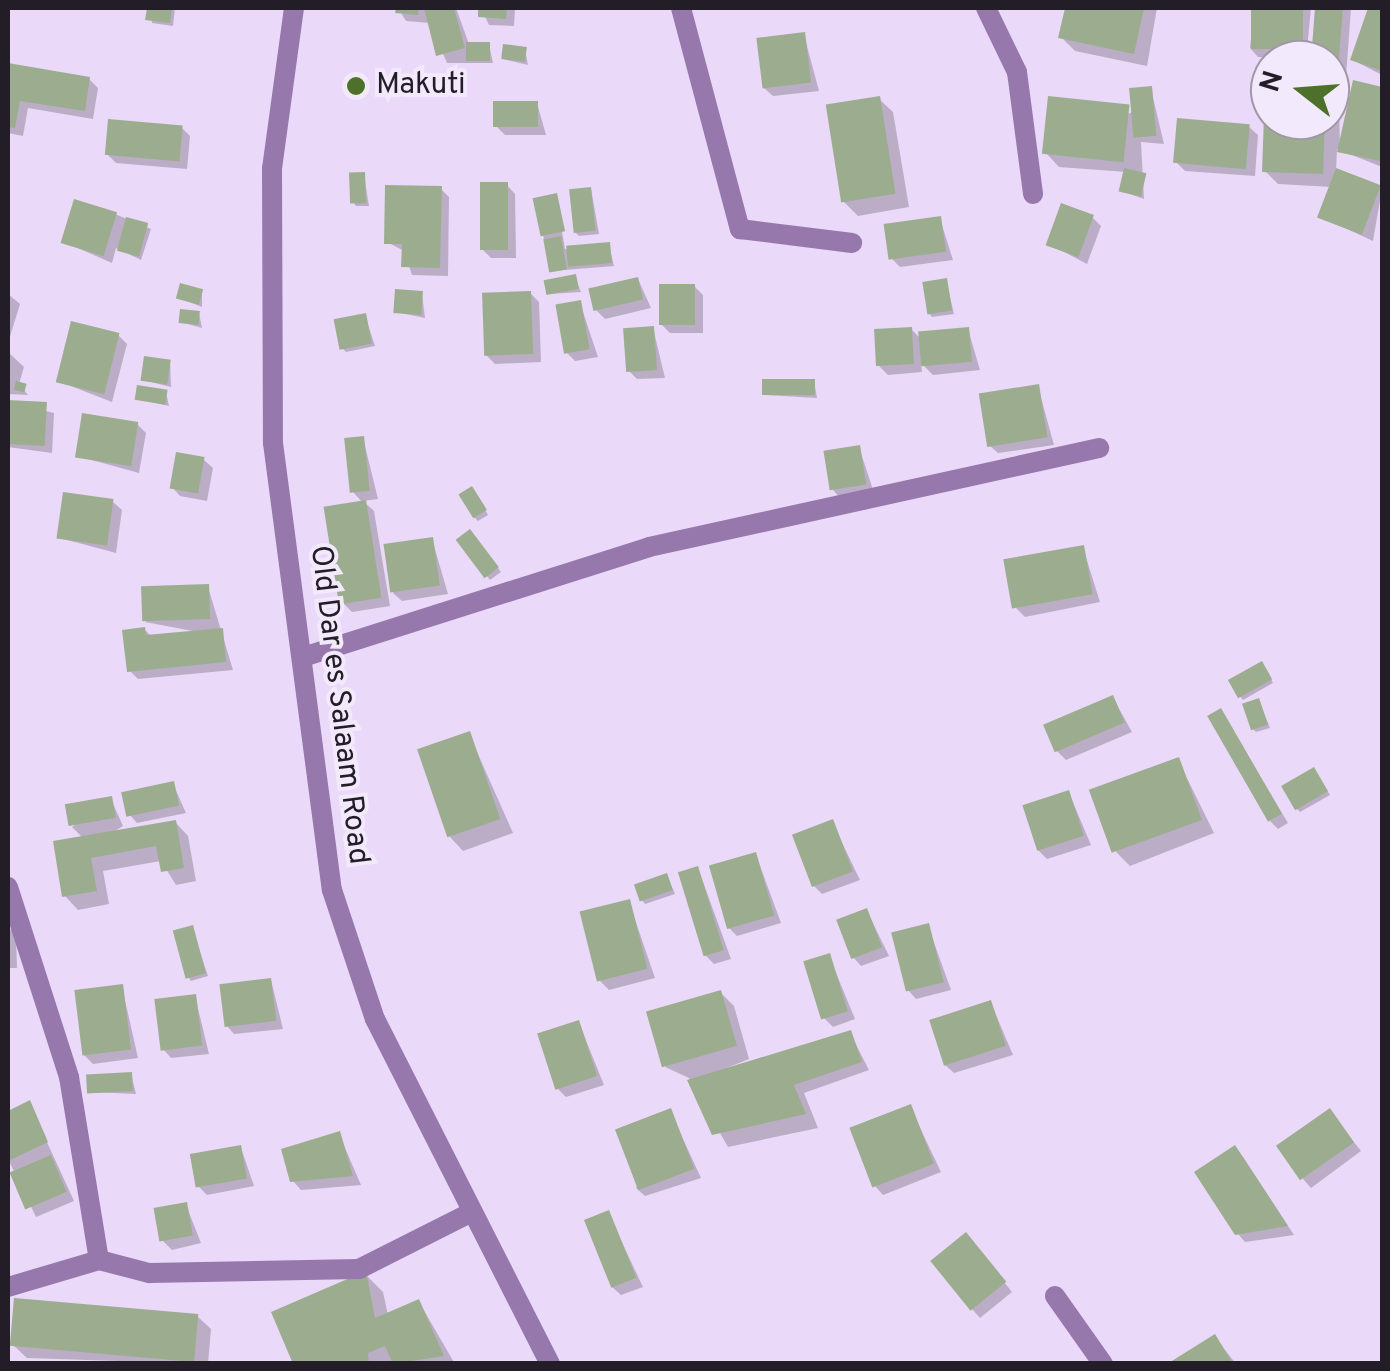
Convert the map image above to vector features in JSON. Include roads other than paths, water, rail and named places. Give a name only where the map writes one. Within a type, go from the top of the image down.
[{"type":"street","name":"Old Dar es Salaam Road","points":[[294,8],[272,168],[272,444],[304,657],[332,890],[375,1019],[470,1213],[550,1364]]},
{"type":"street","points":[[681,8],[740,229],[852,243]]},
{"type":"street","points":[[986,8],[1017,72],[1032,194]]},
{"type":"street","points":[[304,657],[648,547],[1100,448]]},
{"type":"street","points":[[8,886],[68,1077],[99,1260]]},
{"type":"street","points":[[8,1287],[99,1260],[149,1273],[359,1268],[470,1213]]},
{"type":"street","points":[[1055,1296],[1103,1364]]},
{"type":"place","name":"Makuti","points":[[356,86]]}]
